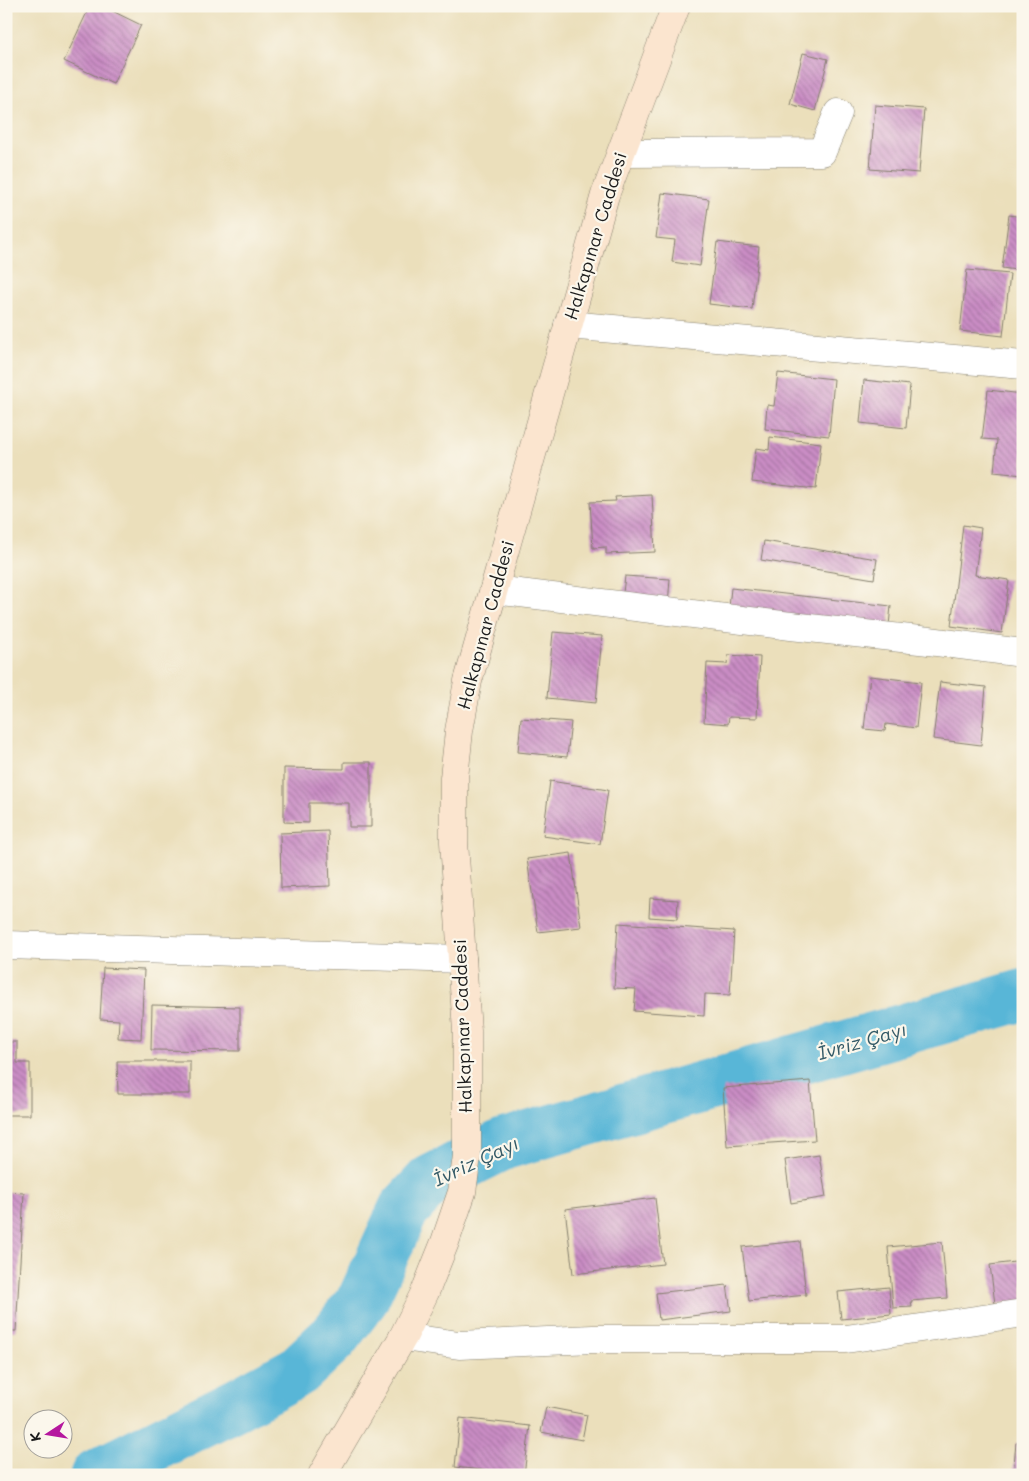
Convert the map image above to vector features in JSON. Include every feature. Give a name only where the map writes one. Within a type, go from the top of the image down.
[{"type":"main road","name":"Halkapınar Caddesi","points":[[322,1475],[403,1337],[425,1292],[462,1192],[467,1156],[467,1031],[454,842],[454,778],[459,731],[468,681],[605,195],[676,6]]},
{"type":"street","points":[[622,153],[822,152],[838,113]]},
{"type":"street","points":[[568,325],[1023,365]]},
{"type":"street","points":[[494,590],[1023,653]]},
{"type":"street","points":[[6,945],[462,959]]},
{"type":"street","points":[[403,1337],[459,1345],[592,1338],[846,1338],[1023,1313]]},
{"type":"building","points":[[90,6],[102,6],[141,25],[113,84],[64,61]]},
{"type":"building","points":[[803,53],[828,59],[815,111],[790,104]]},
{"type":"building","points":[[875,105],[924,109],[919,173],[870,169]]},
{"type":"building","points":[[662,193],[709,199],[700,266],[672,262],[675,240],[656,238]]},
{"type":"building","points":[[1009,215],[1023,217],[1023,271],[1002,268]]},
{"type":"building","points":[[717,242],[759,247],[752,309],[709,304]]},
{"type":"building","points":[[967,270],[1010,274],[1003,336],[960,331]]},
{"type":"building","points":[[778,373],[834,379],[829,436],[765,429],[767,405],[774,406]]},
{"type":"building","points":[[864,380],[910,385],[906,428],[860,423]]},
{"type":"building","points":[[988,390],[1023,394],[1023,475],[994,472],[997,440],[982,439]]},
{"type":"building","points":[[770,437],[821,443],[816,489],[752,482],[756,448],[769,450]]},
{"type":"building","points":[[652,495],[655,552],[606,554],[606,547],[593,548],[590,502],[616,501],[615,497]]},
{"type":"building","points":[[963,525],[981,528],[975,575],[1009,580],[1002,633],[951,626]]},
{"type":"building","points":[[764,541],[877,559],[874,579],[761,560]]},
{"type":"building","points":[[625,576],[670,579],[668,605],[622,601]]},
{"type":"building","points":[[731,588],[891,606],[888,635],[728,617]]},
{"type":"building","points":[[553,632],[602,636],[596,703],[547,698]]},
{"type":"building","points":[[728,655],[760,657],[757,718],[729,717],[728,724],[704,722],[707,663],[727,664]]},
{"type":"building","points":[[870,676],[921,682],[916,728],[886,724],[885,731],[864,729]]},
{"type":"building","points":[[940,682],[986,687],[981,745],[933,739]]},
{"type":"building","points":[[521,718],[571,722],[567,757],[518,752]]},
{"type":"building","points":[[344,762],[371,762],[371,827],[349,827],[349,803],[309,803],[309,823],[284,822],[284,768],[344,769]]},
{"type":"building","points":[[550,781],[608,790],[600,844],[543,836]]},
{"type":"building","points":[[328,831],[330,886],[281,888],[280,833]]},
{"type":"building","points":[[571,853],[581,927],[538,932],[527,859]]},
{"type":"building","points":[[650,898],[678,900],[677,919],[649,917]]},
{"type":"building","points":[[618,923],[734,931],[730,995],[705,994],[704,1016],[634,1011],[636,989],[614,988]]},
{"type":"building","points":[[103,968],[144,970],[141,1039],[118,1038],[119,1020],[100,1019]]},
{"type":"building","points":[[152,1005],[240,1007],[240,1051],[151,1050]]},
{"type":"building","points":[[6,1042],[17,1042],[17,1063],[30,1063],[30,1115],[6,1115]]},
{"type":"building","points":[[117,1061],[190,1061],[190,1094],[118,1094]]},
{"type":"building","points":[[810,1081],[815,1140],[727,1146],[723,1088]]},
{"type":"building","points":[[819,1155],[826,1197],[791,1203],[785,1160]]},
{"type":"building","points":[[6,1192],[24,1193],[16,1331],[6,1331]]},
{"type":"building","points":[[655,1198],[663,1264],[573,1274],[565,1209]]},
{"type":"building","points":[[800,1241],[806,1295],[749,1301],[742,1247]]},
{"type":"building","points":[[942,1242],[947,1298],[911,1301],[912,1307],[893,1308],[888,1247]]},
{"type":"building","points":[[1023,1261],[1023,1301],[995,1304],[990,1265]]},
{"type":"building","points":[[727,1285],[731,1311],[659,1320],[656,1293]]},
{"type":"building","points":[[889,1287],[891,1314],[841,1319],[838,1292]]},
{"type":"building","points":[[546,1407],[587,1415],[582,1440],[541,1432]]},
{"type":"building","points":[[460,1418],[530,1426],[524,1475],[455,1467]]},
{"type":"building","points":[[1016,1443],[1023,1443],[1023,1475],[1013,1475]]},
{"type":"waterway","name":"İvriz Çayı","points":[[96,1475],[298,1371],[333,1338],[363,1299],[404,1209],[430,1181],[504,1144],[1023,995]]}]
